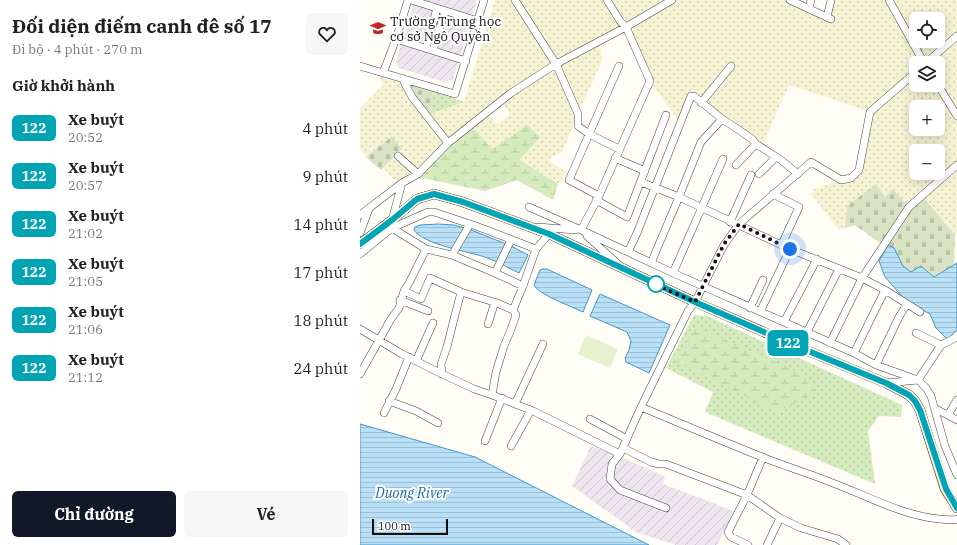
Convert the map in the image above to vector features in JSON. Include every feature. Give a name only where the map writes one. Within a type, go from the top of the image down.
[{"type":"main road","points":[[360,244],[392,224],[417,199],[434,194],[463,202],[549,234],[695,302],[886,383],[909,395],[917,403],[946,489],[957,508]]},
{"type":"street","points":[[383,73],[410,0],[478,21]]},
{"type":"street","points":[[360,66],[455,94],[484,0]]},
{"type":"street","points":[[515,0],[556,64],[578,114],[578,126],[589,134],[619,148]]},
{"type":"street","points":[[581,230],[650,81],[626,27],[620,21],[607,0]]},
{"type":"street","points":[[360,215],[402,183],[418,174],[448,143],[510,93],[556,64],[626,27],[672,0]]},
{"type":"street","points":[[790,0],[829,18],[831,0]]},
{"type":"street","points":[[809,9],[811,0]]},
{"type":"street","points":[[889,0],[921,56]]},
{"type":"street","points":[[430,49],[437,8]]},
{"type":"street","points":[[430,49],[445,11]]},
{"type":"street","points":[[933,56],[957,36]]},
{"type":"street","points":[[396,39],[466,60]]},
{"type":"street","points":[[619,66],[569,180],[627,217],[666,115]]},
{"type":"street","points":[[700,103],[731,66]]},
{"type":"street","points":[[402,78],[412,97],[448,143]]},
{"type":"street","points":[[666,508],[620,490],[610,479],[612,464],[621,451],[688,311],[695,302],[724,244],[739,224],[811,162],[841,180],[851,178],[859,170],[870,112],[909,78]]},
{"type":"street","points":[[942,92],[957,116]]},
{"type":"street","points":[[628,252],[690,96],[694,96],[700,103],[752,139],[756,144],[798,174]]},
{"type":"street","points":[[651,263],[701,142],[722,119]]},
{"type":"street","points":[[736,165],[756,144]]},
{"type":"street","points":[[398,156],[418,174]]},
{"type":"street","points":[[730,222],[755,174],[776,157]]},
{"type":"street","points":[[615,158],[645,171]]},
{"type":"street","points":[[673,273],[723,160]]},
{"type":"street","points":[[830,342],[862,278],[909,207],[957,165]]},
{"type":"street","points":[[641,182],[679,197],[790,249],[862,278],[885,290],[920,312]]},
{"type":"street","points":[[392,224],[402,183]]},
{"type":"street","points":[[773,194],[800,207],[782,244]]},
{"type":"street","points":[[529,207],[750,308],[830,342],[876,365],[918,380],[931,396],[936,409],[945,446],[957,475]]},
{"type":"street","points":[[360,234],[369,209]]},
{"type":"street","points":[[360,254],[392,224],[428,212],[434,212],[470,224],[536,249]]},
{"type":"street","points":[[392,224],[426,249],[452,255],[523,286]]},
{"type":"street","points":[[452,255],[470,224]]},
{"type":"street","points":[[529,227],[581,230],[623,269]]},
{"type":"street","points":[[513,310],[536,249],[549,234]]},
{"type":"street","points":[[495,273],[511,240]]},
{"type":"street","points":[[360,374],[399,308],[400,300],[404,291],[426,249]]},
{"type":"street","points":[[760,312],[790,249]]},
{"type":"street","points":[[784,322],[817,259]]},
{"type":"street","points":[[807,332],[839,269]]},
{"type":"street","points":[[404,291],[422,299],[430,278],[462,292],[495,302],[513,310],[516,315],[496,372],[492,395]]},
{"type":"street","points":[[750,308],[763,280]]},
{"type":"street","points":[[854,353],[885,290]]},
{"type":"street","points":[[442,374],[440,364],[447,347],[462,292]]},
{"type":"street","points":[[400,300],[428,311]]},
{"type":"street","points":[[488,324],[495,302]]},
{"type":"street","points":[[876,365],[899,317],[907,304]]},
{"type":"street","points":[[384,412],[434,323]]},
{"type":"street","points":[[360,329],[413,359],[474,389],[502,398],[531,410],[621,451],[651,462],[666,464],[747,495],[780,518],[801,528],[838,539],[846,545]]},
{"type":"street","points":[[916,333],[941,345]]},
{"type":"street","points":[[918,380],[941,345],[957,336]]},
{"type":"street","points":[[515,404],[543,344]]},
{"type":"street","points":[[886,383],[918,380]]},
{"type":"street","points":[[485,441],[502,398]]},
{"type":"street","points":[[948,415],[957,400]]},
{"type":"street","points":[[389,401],[416,411],[438,423]]},
{"type":"street","points":[[642,407],[763,457],[907,512],[932,518],[947,520],[957,519]]},
{"type":"street","points":[[936,409],[957,420]]},
{"type":"street","points":[[511,446],[531,410]]},
{"type":"street","points":[[590,419],[626,438]]},
{"type":"street","points":[[748,545],[730,537],[728,532],[747,495],[763,457]]},
{"type":"street","points":[[767,545],[780,518]]},
{"type":"shaded area","points":[[415,0],[477,0],[453,79],[445,82],[399,68],[396,61]]},
{"type":"shaded area","points":[[495,0],[671,0],[511,93],[418,174],[399,185],[383,168],[402,149],[391,136],[366,157],[360,149],[360,109],[383,85],[376,71],[402,78],[426,115],[464,102]]},
{"type":"shaded area","points":[[674,0],[790,0],[831,19],[834,0],[889,0],[909,36],[909,48],[916,48],[920,56],[909,56],[909,92],[941,92],[957,118],[957,234],[955,235],[922,196],[909,207],[893,189],[885,197],[847,206],[845,228],[839,230],[811,194],[815,188],[851,178],[859,170],[870,112],[789,85],[761,148],[691,96],[680,123],[650,81],[626,27]]},
{"type":"shaded area","points":[[890,0],[957,0],[957,113],[945,92],[945,56],[924,56],[919,48],[945,48],[945,12],[909,12],[909,32]]},
{"type":"shaded area","points":[[600,44],[602,61],[563,151],[548,160],[566,172],[558,184],[520,160],[492,149],[473,127],[488,114],[497,124],[510,114],[502,103],[558,66]]},
{"type":"shaded area","points":[[591,446],[624,458],[665,477],[663,484],[734,511],[717,545],[676,545],[636,532],[572,486]]},
{"type":"green space","points":[[408,83],[433,91],[430,114],[428,115],[413,94]]},
{"type":"green space","points":[[433,91],[464,102],[430,114]]},
{"type":"green space","points":[[527,125],[540,137],[520,160],[558,184],[553,200],[517,180],[485,191],[418,177],[448,145],[473,127],[492,149]]},
{"type":"green space","points":[[392,136],[402,149],[381,170],[366,157]]},
{"type":"green space","points":[[876,184],[885,197],[893,189],[909,207],[922,196],[955,235],[954,266],[933,277],[914,273],[903,267],[892,247],[884,246],[855,225],[845,228],[847,206]]},
{"type":"green space","points":[[694,315],[707,316],[902,405],[901,417],[879,416],[868,431],[875,484],[705,412],[713,392],[666,368]]},
{"type":"green space","points":[[695,326],[799,373],[818,392],[777,412],[675,361]]},
{"type":"green space","points":[[586,335],[618,349],[610,368],[578,354]]},
{"type":"water","points":[[420,225],[454,225],[469,229],[511,246],[528,255],[519,273],[485,257],[447,247],[426,239],[414,230],[415,227]]},
{"type":"water","points":[[888,245],[894,248],[903,266],[911,272],[921,266],[934,277],[957,263],[957,332],[947,339],[936,328],[930,314],[906,301],[885,277],[879,261]]},
{"type":"water","points":[[547,269],[592,290],[583,312],[548,296],[537,289],[534,285],[540,270]]},
{"type":"water","points":[[600,294],[670,325],[649,373],[626,362],[625,358],[631,341],[627,332],[590,316]]},
{"type":"water","name":"Duong River","points":[[360,424],[475,457],[649,545],[360,545]]},
{"type":"bus line","name":"122","points":[[360,244],[417,199],[434,194],[463,202],[549,234],[695,302],[886,383],[909,395],[915,401],[920,410],[942,479],[957,508]]},
{"type":"place","name":"Trường Trung học cơ sở Ngô Quyền","points":[[378,28]]},
{"type":"route","points":[[656,284],[650,282],[695,302],[724,244],[739,224],[790,249]]}]
